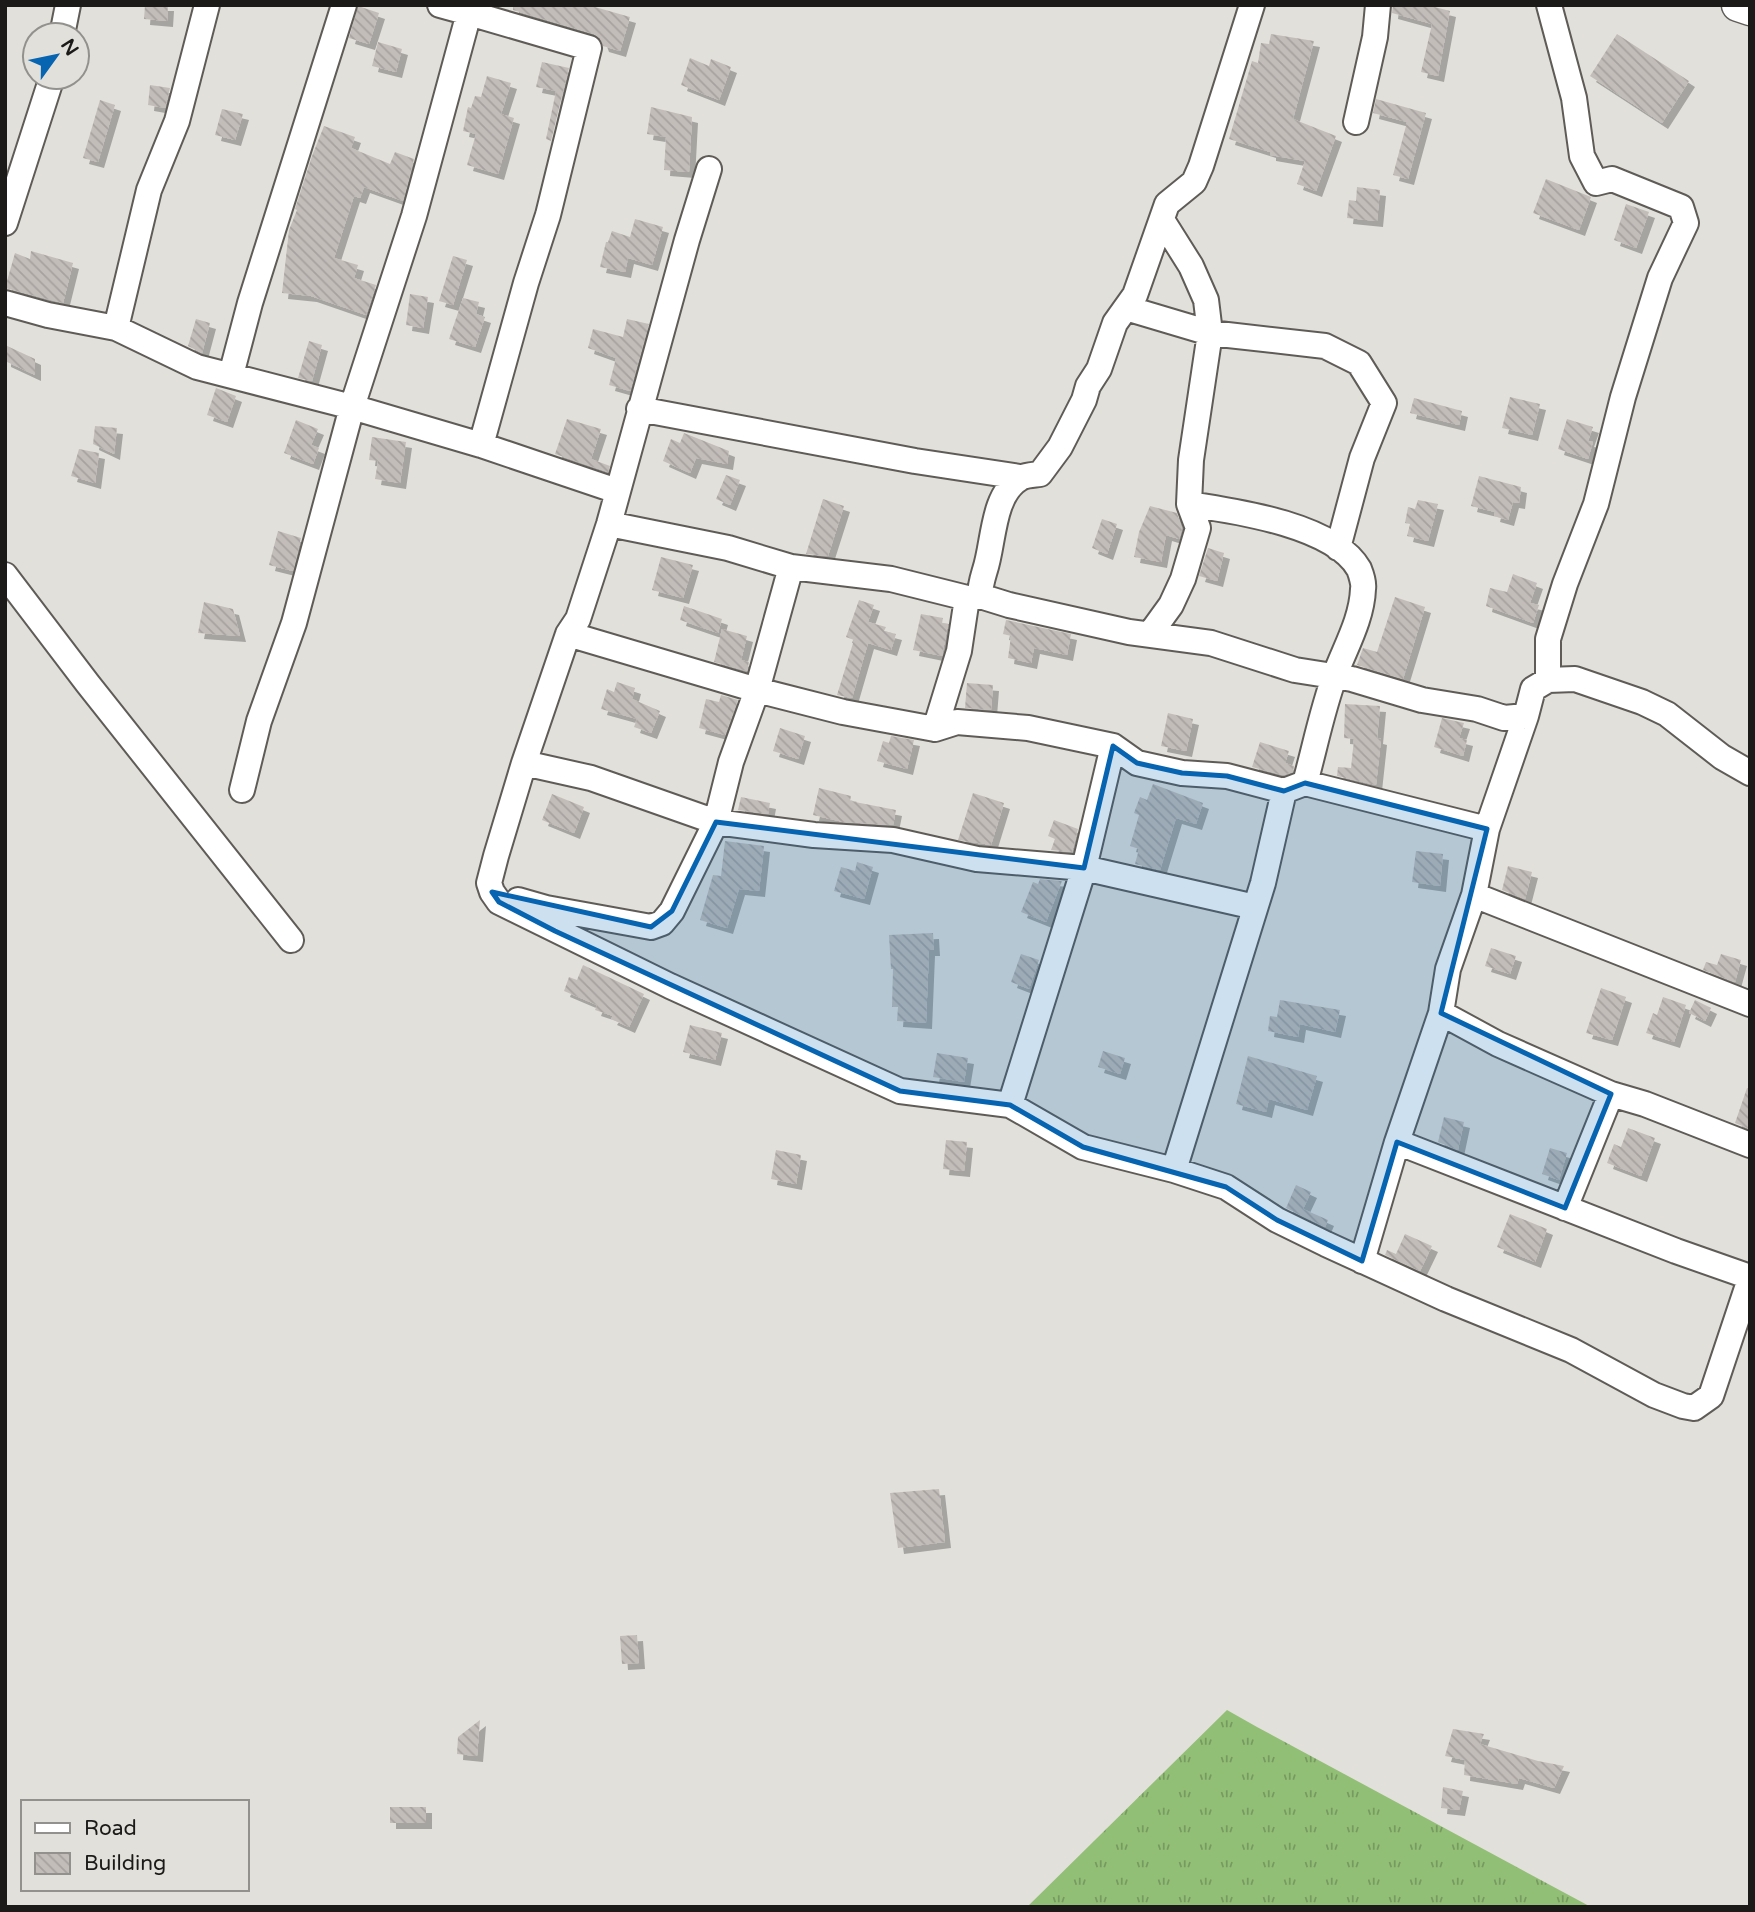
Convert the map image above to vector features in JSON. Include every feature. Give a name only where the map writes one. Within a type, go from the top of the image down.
[{"type":"main road","points":[[1738,5],[1750,9]]},
{"type":"street","points":[[116,328],[149,190],[177,121],[207,5]]},
{"type":"street","points":[[231,375],[253,291],[344,5]]},
{"type":"street","points":[[440,5],[589,48],[548,215],[526,283],[481,445]]},
{"type":"street","points":[[639,409],[915,461],[1020,477],[1040,474],[1059,447],[1084,400],[1088,386],[1099,369],[1115,323],[1135,295],[1167,204],[1194,182],[1252,5]]},
{"type":"street","points":[[1356,122],[1375,37],[1378,5]]},
{"type":"street","points":[[1548,680],[1548,639],[1565,584],[1596,503],[1623,397],[1660,278],[1686,223],[1681,207],[1612,179],[1596,183],[1582,156],[1574,98],[1549,5]]},
{"type":"street","points":[[242,790],[259,721],[294,623],[352,407],[414,216],[469,13]]},
{"type":"street","points":[[5,223],[47,91]]},
{"type":"street","points":[[709,169],[639,409],[609,524],[578,618],[568,634],[524,763],[489,883],[499,902],[566,937],[900,1091],[1010,1105],[1083,1147],[1226,1186],[1277,1220],[1446,1299],[1571,1350],[1654,1395],[1695,1408],[1711,1396],[1750,1278],[1397,1142]]},
{"type":"street","points":[[1150,634],[1171,605],[1183,579],[1198,528],[1189,504],[1191,460],[1209,333],[1206,300],[1191,266],[1162,220]]},
{"type":"street","points":[[5,303],[116,328],[197,367],[352,407],[481,445],[617,491]]},
{"type":"street","points":[[1126,308],[1209,333],[1325,346],[1359,363],[1384,403],[1362,458],[1338,548]]},
{"type":"street","points":[[935,729],[973,597],[986,569],[988,549],[1000,502],[1020,477]]},
{"type":"street","points":[[1174,1170],[1294,787],[1352,634],[1364,588],[1359,569],[1338,548],[1307,530],[1189,504]]},
{"type":"street","points":[[609,524],[728,548],[791,567],[891,579],[1129,632],[1211,643],[1295,670],[1352,679],[1422,700],[1477,709],[1504,718],[1526,716]]},
{"type":"street","points":[[492,892],[546,908],[652,927],[662,923],[672,911],[716,822],[731,762],[757,690],[791,567]]},
{"type":"street","points":[[5,575],[291,940]]},
{"type":"street","points":[[568,634],[757,690],[843,712],[935,729],[957,722],[1028,728],[1113,746],[1137,763],[1182,773],[1227,776],[1294,787],[1487,829]]},
{"type":"street","points":[[1362,1261],[1397,1142],[1441,1013],[1448,969],[1474,895],[1487,829],[1533,689],[1548,680],[1575,679],[1642,702],[1667,714],[1722,757],[1750,773]]},
{"type":"street","points":[[1010,1105],[1084,868],[1113,746]]},
{"type":"street","points":[[524,763],[591,778],[716,822],[814,835],[893,840],[977,859],[1084,868],[1255,907]]},
{"type":"street","points":[[1474,895],[1750,1004]]},
{"type":"street","points":[[1441,1013],[1498,1044],[1611,1094],[1645,1104],[1750,1145]]},
{"type":"street","points":[[1565,1208],[1611,1094]]},
{"type":"highlighted area","points":[[1113,746],[1137,763],[1182,773],[1227,776],[1284,791],[1305,783],[1487,829],[1441,1013],[1611,1094],[1565,1208],[1397,1142],[1362,1261],[1277,1220],[1226,1187],[1083,1147],[1010,1105],[900,1091],[555,931],[499,902],[492,892],[651,927],[672,911],[716,822],[1084,868]]},
{"type":"green space","points":[[1227,1710],[1257,1727],[1591,1907],[1027,1907]]},
{"type":"building","points":[[145,5],[168,5],[167,21],[144,19]]},
{"type":"building","points":[[513,5],[588,5],[630,17],[620,51],[603,46],[600,38],[594,34],[513,10]]},
{"type":"building","points":[[1393,5],[1427,5],[1450,11],[1438,76],[1421,72],[1432,24],[1392,13]]},
{"type":"building","points":[[358,6],[379,13],[369,44],[349,38]]},
{"type":"building","points":[[1271,34],[1314,41],[1293,119],[1336,136],[1316,191],[1297,184],[1305,161],[1270,155],[1270,152],[1229,139],[1252,61],[1258,63],[1261,43],[1269,44]]},
{"type":"building","points":[[1617,34],[1689,81],[1662,123],[1590,76]]},
{"type":"building","points":[[378,42],[402,49],[396,72],[372,66]]},
{"type":"building","points":[[690,58],[709,66],[711,59],[731,67],[719,100],[681,85]]},
{"type":"building","points":[[542,62],[569,68],[551,141],[546,139],[556,91],[536,87]]},
{"type":"building","points":[[487,76],[511,83],[501,114],[514,118],[498,174],[467,165],[476,134],[463,131],[468,107],[471,108],[475,96],[481,97]]},
{"type":"building","points":[[150,85],[170,88],[165,108],[148,105]]},
{"type":"building","points":[[1376,99],[1426,113],[1408,179],[1393,175],[1407,122],[1373,113]]},
{"type":"building","points":[[100,100],[115,105],[98,162],[83,158]]},
{"type":"building","points":[[651,107],[692,117],[689,172],[664,170],[666,137],[647,134]]},
{"type":"building","points":[[222,109],[243,114],[235,140],[215,135]]},
{"type":"building","points":[[324,126],[355,137],[351,148],[390,164],[395,152],[414,159],[403,201],[364,187],[360,198],[354,196],[334,258],[358,265],[354,278],[376,285],[366,315],[311,296],[282,293],[289,230]]},
{"type":"building","points":[[1546,179],[1591,197],[1579,230],[1533,213]]},
{"type":"building","points":[[1357,187],[1380,190],[1377,221],[1347,218],[1349,200],[1356,201]]},
{"type":"building","points":[[1626,204],[1649,212],[1636,248],[1614,240]]},
{"type":"building","points":[[635,219],[663,227],[652,265],[628,258],[625,272],[600,267],[606,242],[612,231],[630,237]]},
{"type":"building","points":[[31,251],[73,263],[63,303],[5,288],[15,253],[30,259]]},
{"type":"building","points":[[453,256],[467,260],[453,305],[439,301]]},
{"type":"building","points":[[410,294],[428,297],[423,328],[406,325]]},
{"type":"building","points":[[463,298],[479,302],[476,314],[485,317],[475,347],[449,339]]},
{"type":"building","points":[[196,319],[210,323],[202,353],[188,346]]},
{"type":"building","points":[[627,319],[649,324],[630,391],[609,385],[616,358],[588,348],[593,329],[623,337]]},
{"type":"building","points":[[309,341],[322,345],[312,381],[298,378]]},
{"type":"building","points":[[5,345],[35,359],[35,375],[5,361]]},
{"type":"building","points":[[216,388],[236,396],[227,422],[207,415]]},
{"type":"building","points":[[1510,397],[1540,404],[1532,435],[1502,428]]},
{"type":"building","points":[[1414,398],[1462,411],[1459,425],[1410,413]]},
{"type":"building","points":[[567,419],[601,429],[591,459],[610,466],[608,472],[555,454]]},
{"type":"building","points":[[1567,419],[1593,427],[1588,441],[1593,442],[1588,459],[1558,449]]},
{"type":"building","points":[[296,420],[318,429],[311,445],[319,448],[313,464],[284,453]]},
{"type":"building","points":[[95,426],[117,428],[114,454],[93,444]]},
{"type":"building","points":[[684,433],[729,451],[727,464],[696,458],[690,473],[663,461],[671,439],[680,443]]},
{"type":"building","points":[[372,437],[406,442],[400,483],[375,479],[378,461],[369,460]]},
{"type":"building","points":[[79,449],[99,453],[95,483],[71,476]]},
{"type":"building","points":[[726,475],[740,480],[730,505],[716,499]]},
{"type":"building","points":[[1479,476],[1521,487],[1519,503],[1513,502],[1508,520],[1494,516],[1495,512],[1471,506]]},
{"type":"building","points":[[823,499],[844,506],[828,556],[806,554]]},
{"type":"building","points":[[1418,500],[1438,504],[1428,541],[1407,536],[1410,524],[1405,523],[1408,507],[1415,509]]},
{"type":"building","points":[[1150,506],[1177,513],[1182,529],[1179,539],[1166,535],[1161,562],[1134,557],[1139,532]]},
{"type":"building","points":[[1102,519],[1117,524],[1107,554],[1092,548]]},
{"type":"building","points":[[278,531],[301,538],[293,571],[269,565]]},
{"type":"building","points":[[1208,548],[1224,553],[1217,581],[1199,576]]},
{"type":"building","points":[[661,557],[693,565],[683,598],[652,590]]},
{"type":"building","points":[[1513,574],[1537,583],[1530,603],[1539,605],[1533,623],[1486,606],[1490,588],[1507,592]]},
{"type":"building","points":[[1395,597],[1425,607],[1403,679],[1357,665],[1363,648],[1377,652]]},
{"type":"building","points":[[859,600],[874,605],[868,622],[886,627],[884,631],[896,634],[891,650],[868,643],[852,698],[837,695],[854,640],[846,637]]},
{"type":"building","points":[[204,602],[233,609],[240,636],[198,633]]},
{"type":"building","points":[[684,606],[722,619],[718,633],[680,620]]},
{"type":"building","points":[[921,614],[943,618],[942,623],[948,624],[942,656],[913,650]]},
{"type":"building","points":[[1006,620],[1071,634],[1067,655],[1034,648],[1031,663],[1008,658],[1011,636],[1003,634]]},
{"type":"building","points":[[722,629],[747,636],[741,660],[749,662],[747,671],[714,662]]},
{"type":"building","points":[[617,682],[635,688],[632,699],[660,711],[651,733],[634,727],[637,719],[601,709],[607,689],[614,692]]},
{"type":"building","points":[[967,683],[993,685],[991,710],[965,708]]},
{"type":"building","points":[[721,695],[738,700],[725,735],[699,728],[706,699],[719,702]]},
{"type":"building","points":[[1345,704],[1380,706],[1377,738],[1381,739],[1376,785],[1337,776],[1338,767],[1351,768],[1354,739],[1344,738]]},
{"type":"building","points":[[1168,713],[1193,719],[1186,751],[1161,746]]},
{"type":"building","points":[[1442,718],[1464,723],[1459,738],[1467,740],[1463,756],[1434,747]]},
{"type":"building","points":[[780,728],[805,736],[798,759],[773,751]]},
{"type":"building","points":[[891,736],[914,740],[907,769],[877,761],[883,741],[889,743]]},
{"type":"building","points":[[1260,742],[1289,751],[1285,763],[1294,766],[1293,772],[1283,775],[1252,767]]},
{"type":"building","points":[[1153,784],[1203,803],[1196,824],[1176,818],[1160,870],[1135,864],[1139,849],[1130,846],[1139,815],[1134,813],[1140,797],[1147,800]]},
{"type":"building","points":[[819,788],[851,796],[850,801],[896,810],[893,825],[843,822],[813,815]]},
{"type":"building","points":[[973,793],[1004,803],[991,845],[958,840]]},
{"type":"building","points":[[552,794],[584,807],[574,833],[542,820]]},
{"type":"building","points":[[741,797],[770,803],[768,814],[738,810]]},
{"type":"building","points":[[1054,820],[1078,829],[1072,852],[1051,850],[1055,839],[1048,836]]},
{"type":"building","points":[[725,841],[764,846],[759,891],[739,889],[727,928],[700,920],[713,875],[721,876]]},
{"type":"building","points":[[1416,851],[1443,854],[1440,886],[1412,882]]},
{"type":"building","points":[[857,862],[873,867],[864,899],[834,891],[841,867],[855,871]]},
{"type":"building","points":[[1508,866],[1532,872],[1525,899],[1502,890]]},
{"type":"building","points":[[1040,879],[1062,881],[1046,922],[1021,912],[1033,882],[1038,884]]},
{"type":"building","points":[[933,933],[934,950],[929,950],[926,1023],[897,1021],[898,1007],[892,1007],[893,969],[889,935]]},
{"type":"building","points":[[1491,948],[1516,956],[1510,974],[1485,966]]},
{"type":"building","points":[[1021,954],[1039,960],[1029,989],[1011,982]]},
{"type":"building","points":[[1721,954],[1741,960],[1735,982],[1703,970],[1706,962],[1717,965]]},
{"type":"building","points":[[583,965],[644,994],[629,1027],[611,1019],[613,1016],[595,1010],[597,1005],[564,991],[569,977],[577,980]]},
{"type":"building","points":[[1601,988],[1626,997],[1612,1040],[1586,1033]]},
{"type":"building","points":[[1663,997],[1686,1005],[1674,1042],[1646,1033],[1653,1013],[1657,1015]]},
{"type":"building","points":[[1280,1000],[1340,1010],[1335,1032],[1300,1024],[1298,1037],[1268,1031],[1270,1016],[1277,1017]]},
{"type":"building","points":[[1695,1000],[1711,1008],[1705,1021],[1689,1013]]},
{"type":"building","points":[[690,1025],[722,1033],[715,1060],[683,1052]]},
{"type":"building","points":[[1103,1051],[1125,1058],[1120,1074],[1098,1067]]},
{"type":"building","points":[[937,1053],[968,1058],[964,1082],[933,1077]]},
{"type":"building","points":[[1248,1056],[1317,1076],[1307,1110],[1269,1099],[1266,1112],[1236,1104]]},
{"type":"building","points":[[1747,1088],[1750,1089],[1750,1129],[1735,1123]]},
{"type":"building","points":[[1444,1117],[1464,1122],[1458,1150],[1438,1142]]},
{"type":"building","points":[[1628,1128],[1655,1138],[1641,1176],[1607,1163],[1614,1144],[1621,1147]]},
{"type":"building","points":[[946,1140],[967,1142],[964,1171],[943,1169]]},
{"type":"building","points":[[1550,1148],[1567,1153],[1559,1180],[1542,1174]]},
{"type":"building","points":[[776,1150],[801,1155],[796,1184],[771,1179]]},
{"type":"building","points":[[1296,1185],[1311,1192],[1303,1209],[1328,1220],[1325,1227],[1286,1208]]},
{"type":"building","points":[[1510,1214],[1547,1229],[1535,1262],[1497,1247]]},
{"type":"building","points":[[1405,1234],[1432,1246],[1420,1271],[1385,1255],[1387,1250],[1396,1254]]},
{"type":"building","points":[[939,1489],[945,1542],[898,1548],[890,1493]]},
{"type":"building","points":[[637,1635],[639,1663],[622,1664],[620,1636]]},
{"type":"building","points":[[480,1720],[477,1756],[457,1754],[458,1737]]},
{"type":"building","points":[[1453,1729],[1484,1734],[1480,1744],[1564,1766],[1554,1788],[1519,1778],[1517,1784],[1464,1775],[1465,1760],[1445,1756]]},
{"type":"building","points":[[1443,1787],[1463,1791],[1459,1810],[1441,1808]]},
{"type":"building","points":[[390,1807],[426,1807],[426,1823],[390,1823]]}]
